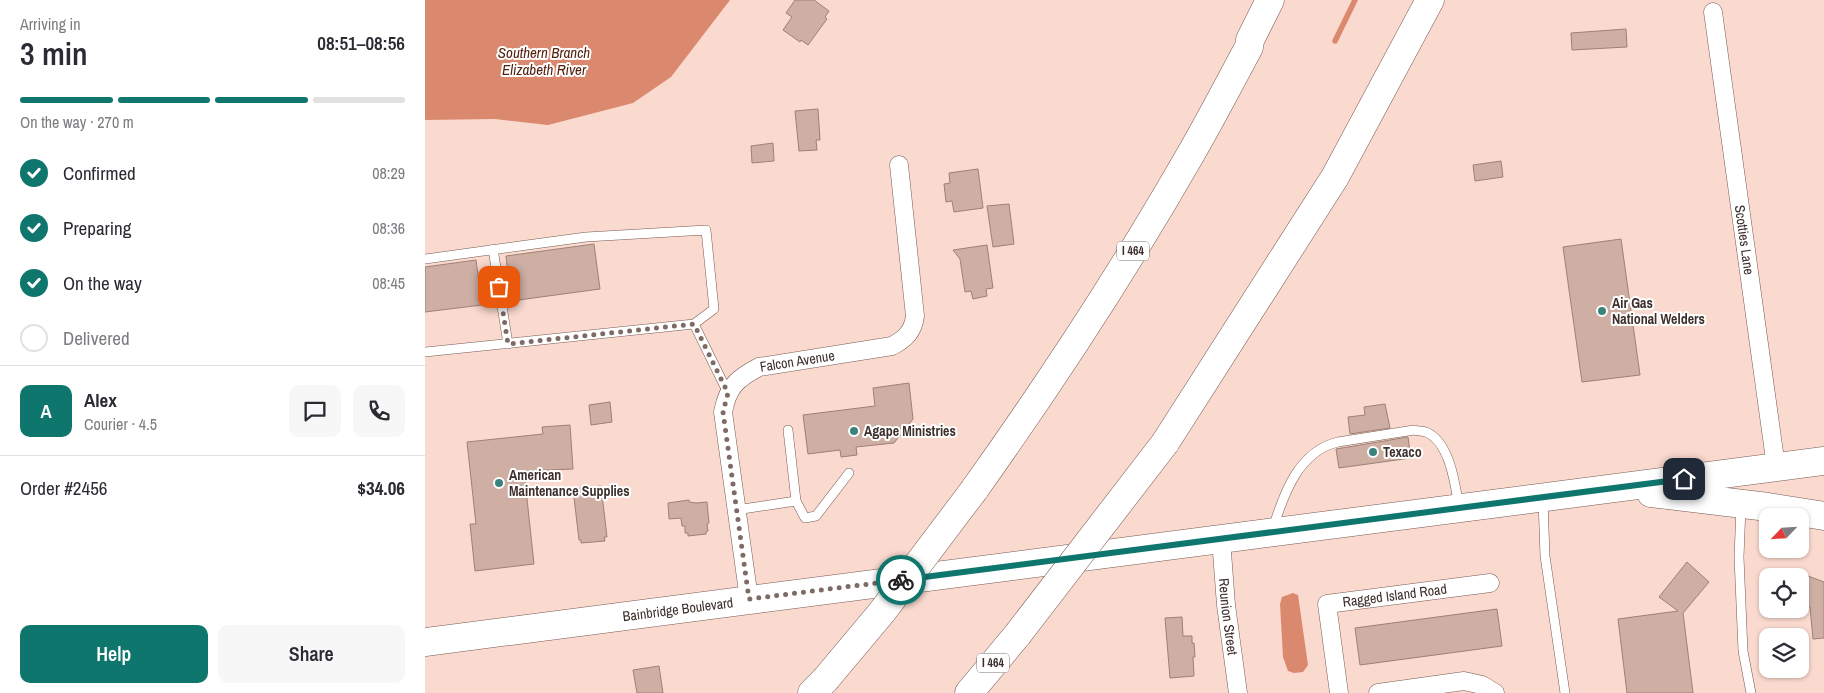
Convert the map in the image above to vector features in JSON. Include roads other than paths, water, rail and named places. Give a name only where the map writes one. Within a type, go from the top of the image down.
[{"type":"main road","name":"I 464","points":[[819,686],[883,612],[974,490],[1063,363],[1126,263],[1189,156],[1249,47],[1250,40],[1270,0]]},
{"type":"main road","name":"I 464","points":[[969,693],[1018,634],[1165,443],[1335,178],[1430,0]]},
{"type":"main road","name":"Bainbridge Boulevard","points":[[425,642],[1824,461]]},
{"type":"main road","points":[[1610,488],[1824,516]]},
{"type":"street","name":"Scotties Lane","points":[[1713,12],[1776,467]]},
{"type":"street","name":"Falcon Avenue","points":[[728,393],[742,376],[759,367],[892,346],[904,340],[908,335],[914,325],[915,316],[899,165]]},
{"type":"street","points":[[728,393],[723,412],[749,599]]},
{"type":"street","name":"Reunion Street","points":[[1221,539],[1226,605],[1238,693]]},
{"type":"street","name":"Ragged Island Road","points":[[1339,693],[1327,604],[1489,583]]},
{"type":"street","points":[[1377,693],[1464,681],[1482,685],[1495,693]]},
{"type":"lane","points":[[425,259],[586,237],[706,230],[713,309],[694,324],[425,352]]},
{"type":"lane","points":[[493,249],[508,344]]},
{"type":"lane","points":[[694,324],[728,393]]},
{"type":"lane","points":[[788,430],[796,502],[805,518],[815,516],[849,472]]},
{"type":"lane","points":[[1271,533],[1280,504],[1290,484],[1305,461],[1315,451],[1326,445],[1338,442],[1414,430],[1426,432],[1441,443],[1455,483],[1459,508]]},
{"type":"lane","points":[[1543,497],[1545,556],[1565,693]]},
{"type":"lane","points":[[737,510],[796,502]]},
{"type":"lane","points":[[1741,504],[1739,557],[1743,651],[1751,693]]},
{"type":"water","name":"Southern Branch Elizabeth River","points":[[425,0],[730,0],[671,77],[633,103],[548,125],[495,119],[425,120]]},
{"type":"water","points":[[1293,593],[1298,595],[1308,665],[1303,672],[1294,673],[1288,671],[1283,657],[1280,604],[1282,597]]},
{"type":"waterway","points":[[1335,41],[1355,0]]},
{"type":"place","name":"Air Gas National Welders","points":[[1602,311]]},
{"type":"place","name":"Agape Ministries","points":[[854,431]]},
{"type":"place","name":"Texaco","points":[[1373,452]]},
{"type":"place","name":"American Maintenance Supplies","points":[[499,483]]}]
